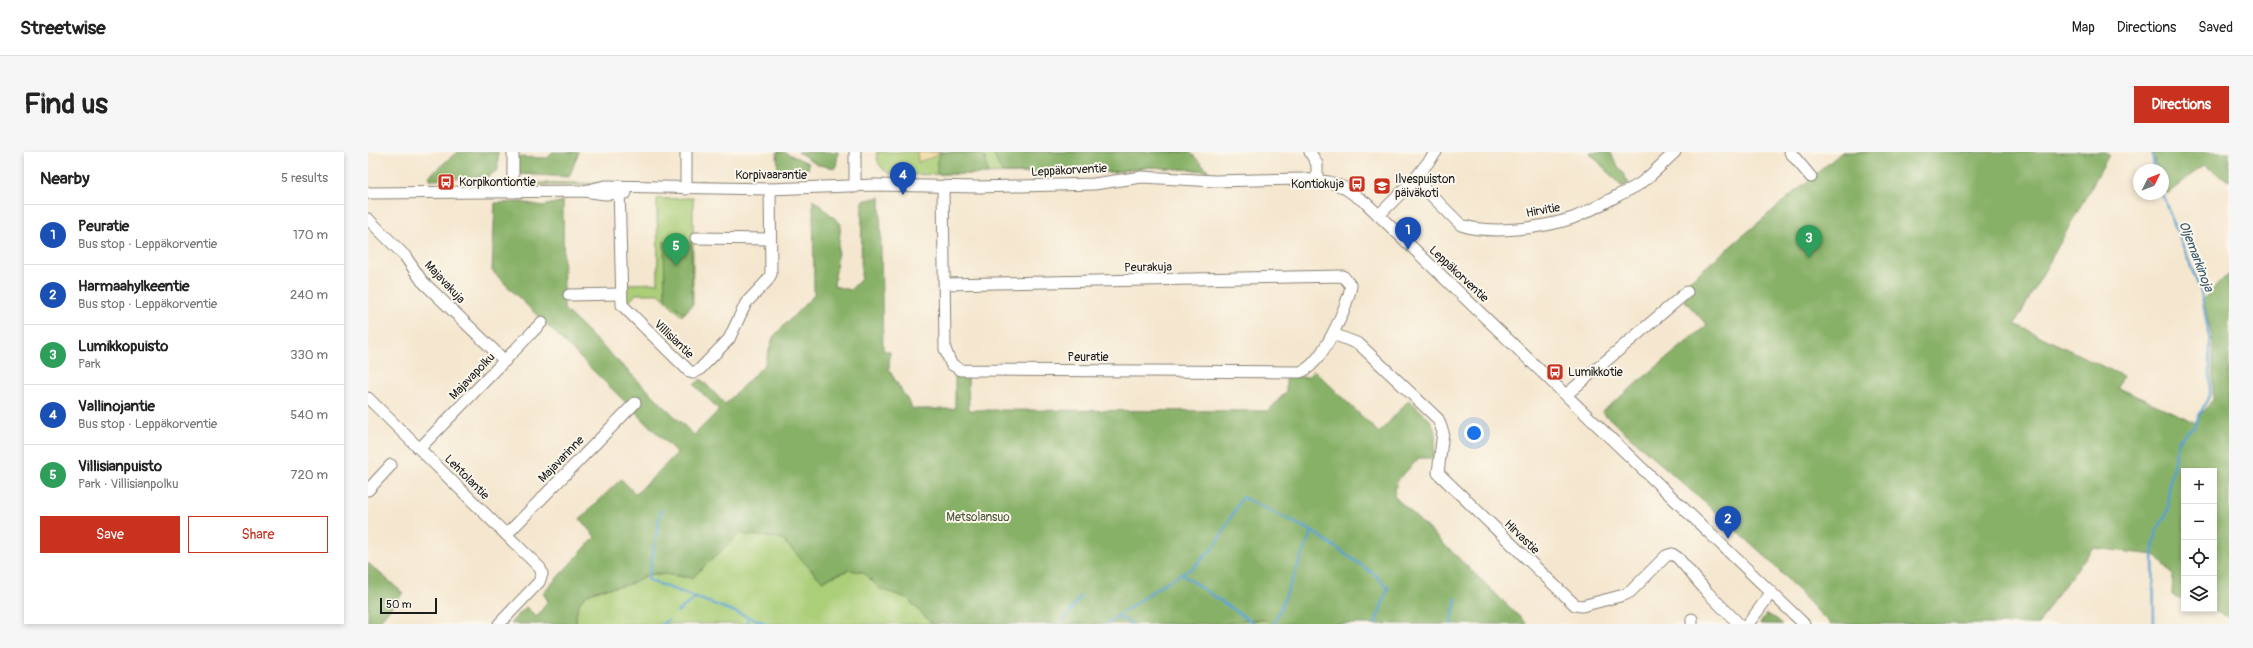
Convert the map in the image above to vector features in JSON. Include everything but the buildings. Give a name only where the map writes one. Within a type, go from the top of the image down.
[{"type":"street","points":[[513,152],[513,192]]},
{"type":"street","points":[[686,152],[686,189]]},
{"type":"street","points":[[855,152],[855,187]]},
{"type":"street","points":[[1310,152],[1316,164],[1317,180]]},
{"type":"street","points":[[1379,215],[1415,179],[1436,152]]},
{"type":"street","name":"Hirvitie","points":[[1415,179],[1461,225],[1471,228],[1502,229],[1532,226],[1556,223],[1574,217],[1640,184],[1675,152]]},
{"type":"street","points":[[1790,152],[1811,177]]},
{"type":"street","name":"Leppäkorventie","points":[[855,187],[875,185],[943,186],[1094,184],[1142,177],[1208,180],[1317,180],[1343,187],[1356,194],[1379,215],[1567,394],[1804,624]]},
{"type":"street","name":"Korpivaarantie","points":[[368,193],[584,191],[605,186],[619,190],[672,186],[686,189],[855,187]]},
{"type":"street","name":"Peuratie","points":[[943,186],[945,349],[951,364],[961,370],[1300,372],[1306,370],[1328,345],[1350,292],[1350,282]]},
{"type":"street","name":"Villisiantie","points":[[619,190],[620,294],[624,308],[693,373],[699,370],[729,339],[746,303],[769,278],[770,189]]},
{"type":"street","name":"Majavakuja","points":[[368,219],[406,256],[422,280],[505,361]]},
{"type":"street","points":[[696,238],[770,239]]},
{"type":"street","name":"Peurakuja","points":[[944,284],[1343,276],[1350,282]]},
{"type":"street","points":[[1567,394],[1687,292]]},
{"type":"street","points":[[569,296],[620,294]]},
{"type":"street","name":"Majavapolku","points":[[420,448],[542,322]]},
{"type":"street","name":"Hirvastie","points":[[1333,334],[1359,344],[1438,419],[1443,432],[1438,473],[1575,606],[1582,606],[1624,595],[1666,556],[1672,554],[1678,558],[1708,593],[1739,624]]},
{"type":"street","name":"Lehtolantie","points":[[368,398],[540,568],[542,578],[530,593],[499,624]]},
{"type":"street","name":"Majavarinne","points":[[507,534],[635,403]]},
{"type":"street","points":[[368,490],[391,465]]},
{"type":"street","points":[[1748,624],[1771,593]]},
{"type":"green space","points":[[457,152],[498,152],[498,170],[487,177],[431,180],[429,176]]},
{"type":"green space","points":[[552,152],[579,152],[569,177],[519,174],[517,157],[548,158]]},
{"type":"green space","points":[[777,152],[784,152],[808,163],[809,168],[778,174]]},
{"type":"green space","points":[[798,152],[838,152],[836,168],[818,165]]},
{"type":"green space","points":[[877,152],[1190,152],[1209,171],[1151,167],[1113,172],[893,175],[880,166],[877,160]]},
{"type":"green space","points":[[941,152],[981,154],[985,158],[988,174],[937,174],[937,161]]},
{"type":"green space","points":[[992,152],[1190,152],[1209,171],[1151,167],[1113,172],[1002,173]]},
{"type":"green space","points":[[1589,152],[1609,152],[1629,183],[1622,187]]},
{"type":"green space","points":[[1842,152],[2103,152],[2109,155],[2015,324],[2123,376],[2118,388],[2195,422],[2213,400],[2213,341],[2203,299],[2229,273],[2229,617],[2216,612],[2217,468],[2181,468],[2181,599],[2172,595],[2173,574],[2155,555],[2093,548],[2053,600],[2039,624],[1830,624],[1764,555],[1602,412],[1707,325],[1684,300],[1692,291],[1687,283]]},
{"type":"green space","points":[[2152,152],[2229,152],[2229,181],[2204,165],[2169,192],[2169,164],[2155,164]]},
{"type":"green space","points":[[699,181],[754,181],[755,183],[699,184]]},
{"type":"green space","points":[[532,183],[601,183],[602,185],[532,185]]},
{"type":"green space","name":"Metsolansuo","points":[[880,197],[883,350],[890,352],[889,370],[913,409],[955,409],[955,376],[968,376],[969,410],[1268,411],[1286,392],[1286,377],[1308,377],[1314,370],[1379,433],[1409,400],[1429,419],[1433,425],[1435,431],[1435,447],[1433,458],[1419,458],[1397,481],[1394,496],[1527,624],[1276,624],[1258,619],[1236,621],[1224,624],[932,624],[907,598],[880,589],[863,572],[848,570],[822,581],[781,538],[739,534],[692,578],[652,574],[626,585],[590,593],[584,597],[580,603],[577,612],[576,624],[511,624],[510,623],[526,607],[537,617],[548,601],[543,593],[595,537],[580,519],[621,479],[636,494],[677,453],[492,271],[495,203],[521,202],[543,206],[563,201],[564,309],[694,435],[719,410],[694,385],[701,379],[725,404],[765,364],[773,337],[814,295],[813,199],[841,224],[834,286],[850,290],[861,279],[862,201]]},
{"type":"green space","points":[[693,198],[693,304],[682,316],[659,294],[636,294],[626,305],[626,284],[658,283],[657,199]]},
{"type":"green space","points":[[664,241],[691,242],[692,305],[684,314],[665,297]]},
{"type":"green space","points":[[739,534],[781,538],[822,581],[849,570],[863,572],[880,589],[907,598],[932,624],[576,624],[577,612],[580,603],[584,597],[590,593],[626,585],[652,574],[692,578]]},
{"type":"green space","points":[[368,563],[403,593],[377,624],[368,624]]},
{"type":"green space","points":[[1766,614],[1777,619],[1782,624],[1760,624]]},
{"type":"green space","points":[[1270,620],[1276,624],[1224,624],[1235,621]]},
{"type":"sand","points":[[917,152],[941,152],[933,157],[918,162]]},
{"type":"waterway","name":"Oljemarkinoja","points":[[2152,152],[2153,164]]},
{"type":"waterway","name":"Oljemarkinoja","points":[[2154,624],[2153,548],[2157,530],[2168,511],[2169,484],[2179,439],[2194,426],[2210,394],[2210,342],[2201,292],[2164,200]]},
{"type":"waterway","points":[[1107,624],[1160,586],[1194,567],[1215,546],[1242,497],[1312,531],[1374,574],[1388,588],[1375,624]]},
{"type":"waterway","points":[[661,510],[648,580],[768,624]]},
{"type":"waterway","points":[[1274,624],[1312,531]]},
{"type":"waterway","points":[[1181,574],[1255,624]]},
{"type":"waterway","points":[[1061,624],[1081,596]]},
{"type":"waterway","points":[[677,612],[697,597]]},
{"type":"waterway","points":[[1451,624],[1456,598]]},
{"type":"waterway","points":[[1117,616],[1132,624]]},
{"type":"waterway","points":[[747,624],[748,617]]},
{"type":"waterway","points":[[662,624],[668,620]]},
{"type":"place","name":"Korpikontiontie","points":[[446,182]]},
{"type":"place","name":"Kontiokuja","points":[[1357,184]]},
{"type":"place","name":"Ilvespuiston päiväkoti","points":[[1382,186]]},
{"type":"place","name":"Vallinojantie","points":[[903,195]]},
{"type":"place","name":"Peuratie","points":[[1408,250]]},
{"type":"place","name":"Lumikkopuisto","points":[[1809,258]]},
{"type":"place","name":"Villisianpuisto","points":[[676,266]]},
{"type":"place","name":"Lumikkotie","points":[[1555,372]]},
{"type":"place","name":"Harmaahylkeentie","points":[[1728,539]]}]
